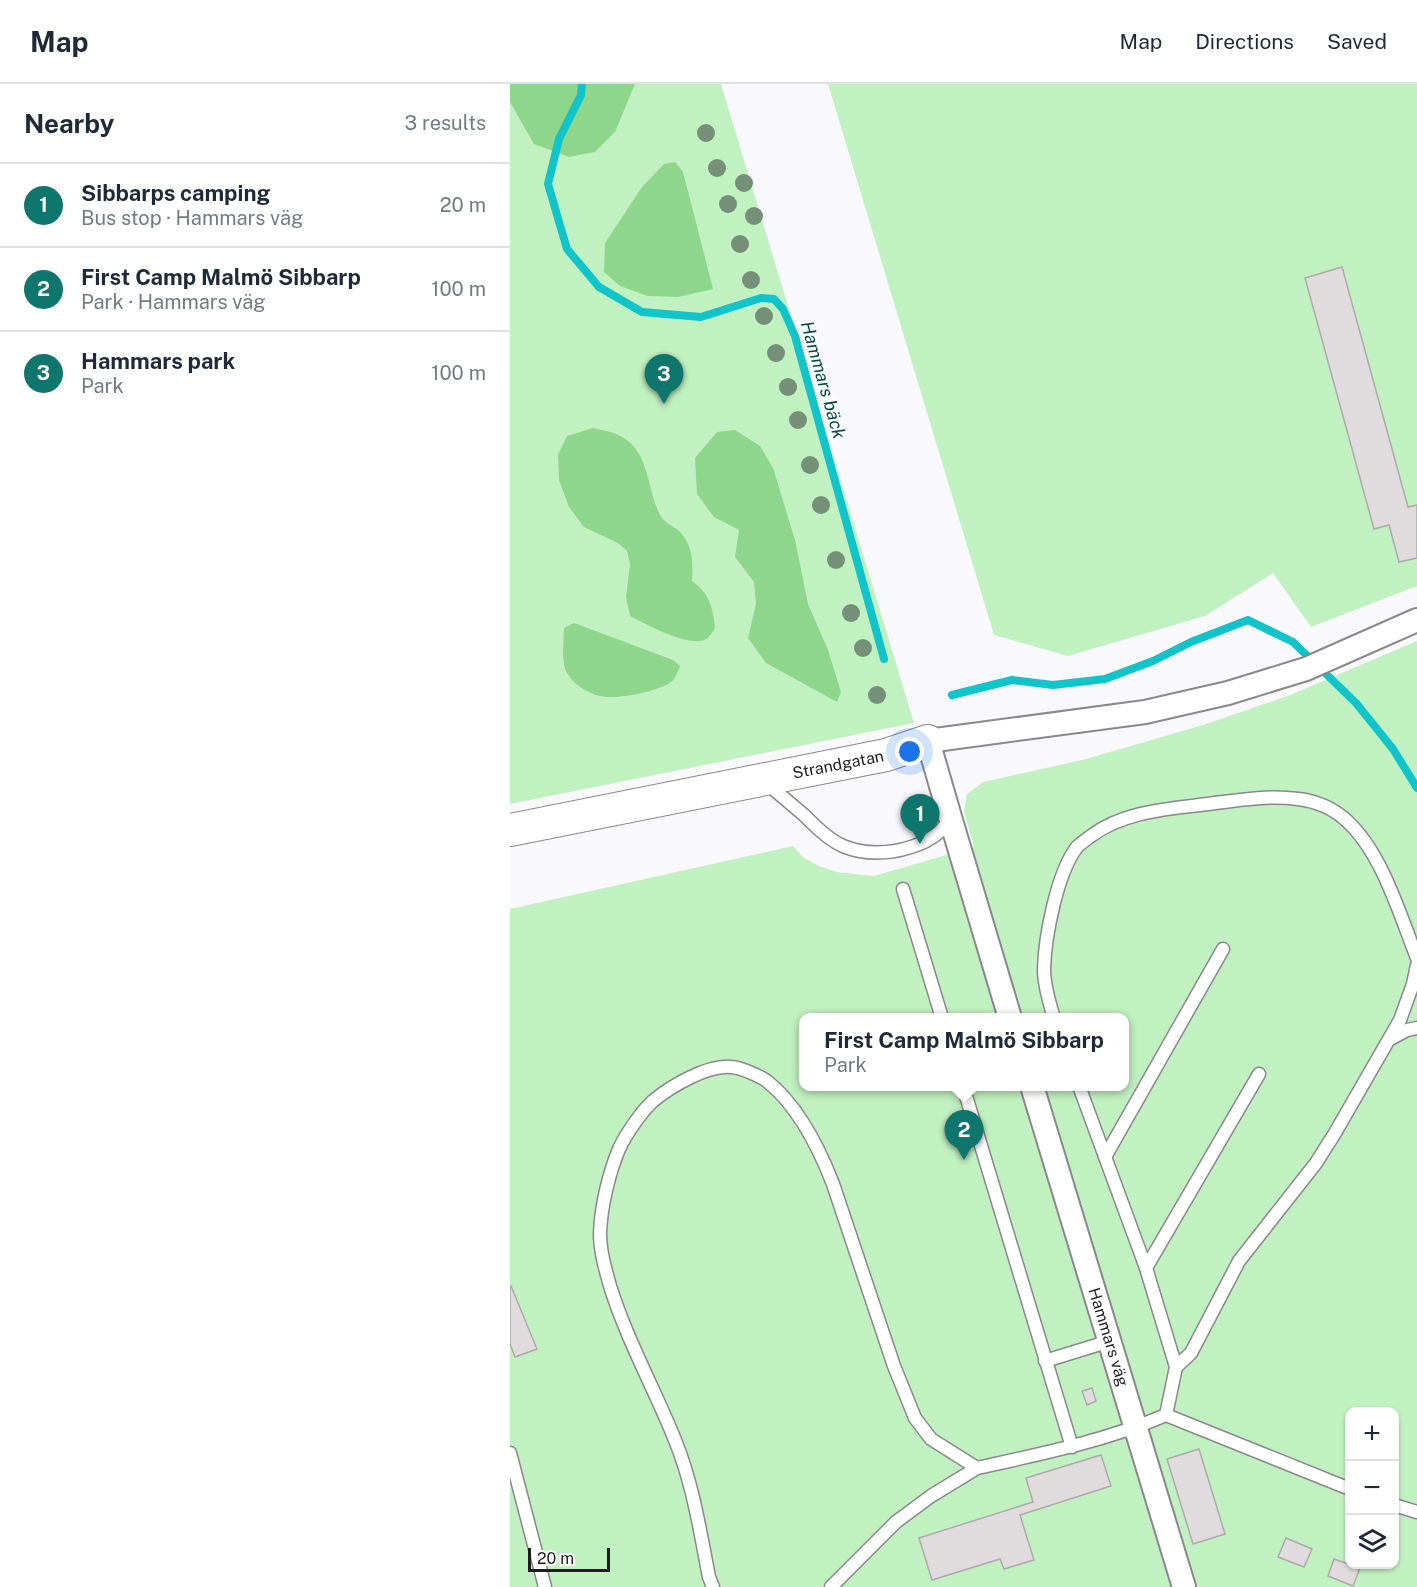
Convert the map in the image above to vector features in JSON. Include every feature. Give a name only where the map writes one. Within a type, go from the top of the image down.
[{"type":"street","name":"Strandgatan","points":[[510,830],[886,755],[928,741],[1145,712],[1228,693],[1306,669],[1417,620]]},
{"type":"street","points":[[928,741],[1009,1013]]},
{"type":"street","name":"Hammars väg","points":[[1034,1091],[1184,1587]]},
{"type":"lane","points":[[762,779],[821,831],[843,846],[862,851],[883,853],[920,844],[945,827],[950,817]]},
{"type":"lane","points":[[1053,1013],[1047,996],[1044,969],[1051,916],[1065,867],[1078,846],[1098,830],[1128,817],[1151,811],[1263,797],[1300,799],[1324,806],[1347,820],[1367,843],[1388,885],[1417,958]]},
{"type":"lane","points":[[903,889],[941,1013]]},
{"type":"lane","points":[[1105,1157],[1223,949]]},
{"type":"lane","points":[[1176,1366],[1191,1353],[1239,1261],[1316,1162],[1335,1133],[1400,1020],[1413,984],[1417,964]]},
{"type":"lane","points":[[1389,1040],[1407,1030],[1417,1028]]},
{"type":"lane","points":[[713,1587],[691,1488],[676,1441],[617,1308],[602,1259],[600,1233],[606,1190],[620,1148],[635,1122],[653,1101],[682,1082],[708,1070],[731,1067],[747,1071],[767,1081],[792,1107],[823,1160],[894,1365],[915,1418],[932,1439],[977,1468]]},
{"type":"lane","points":[[1146,1268],[1259,1074]]},
{"type":"lane","points":[[964,1091],[1072,1448]]},
{"type":"lane","points":[[1081,1091],[1146,1268],[1176,1366],[1166,1415]]},
{"type":"lane","points":[[1045,1361],[1110,1341]]},
{"type":"lane","points":[[831,1587],[896,1522],[931,1496],[977,1468],[1072,1448],[1137,1428],[1166,1415],[1345,1487]]},
{"type":"lane","points":[[510,1453],[545,1587]]},
{"type":"lane","points":[[1399,1506],[1417,1512]]},
{"type":"green space","points":[[510,84],[721,84],[914,723],[510,804]]},
{"type":"green space","points":[[510,84],[635,84],[615,132],[595,152],[569,157],[534,144],[510,102]]},
{"type":"green space","points":[[828,84],[1417,84],[1417,586],[1311,627],[1273,573],[1205,616],[1068,656],[994,635]]},
{"type":"green space","points":[[675,162],[683,172],[713,289],[678,297],[648,296],[620,286],[604,272],[605,243],[642,187],[664,164]]},
{"type":"green space","points":[[593,428],[616,434],[635,448],[646,469],[660,515],[687,541],[692,560],[692,581],[706,596],[713,613],[715,628],[706,639],[690,641],[680,638],[630,616],[626,597],[630,564],[627,551],[618,543],[584,527],[569,507],[559,480],[558,455],[567,436]]},
{"type":"green space","points":[[735,430],[760,446],[773,468],[795,540],[808,604],[828,650],[841,692],[837,702],[766,663],[748,638],[756,604],[754,582],[735,557],[739,530],[714,517],[697,494],[695,458],[717,432]]},
{"type":"green space","points":[[574,623],[673,660],[680,666],[676,675],[665,686],[636,694],[607,697],[586,691],[570,677],[564,664],[564,628]]},
{"type":"green space","points":[[1417,641],[1417,1587],[510,1587],[510,909],[793,846],[804,858],[819,866],[837,872],[874,876],[974,847],[964,812],[965,803],[967,794],[983,782],[1086,759],[1203,725],[1290,695]]},
{"type":"building","points":[[1342,267],[1408,507],[1417,505],[1417,558],[1399,562],[1389,525],[1374,529],[1305,278]]},
{"type":"building","points":[[511,1286],[537,1349],[515,1357],[510,1344]]},
{"type":"building","points":[[1092,1388],[1096,1401],[1087,1405],[1082,1391]]},
{"type":"building","points":[[1199,1449],[1225,1534],[1193,1544],[1167,1459]]},
{"type":"building","points":[[1101,1455],[1111,1486],[1020,1515],[1034,1560],[1004,1569],[1000,1559],[932,1580],[919,1538],[1033,1502],[1026,1478]]},
{"type":"building","points":[[1286,1538],[1312,1549],[1304,1567],[1278,1557]]},
{"type":"building","points":[[1334,1559],[1345,1563],[1345,1569],[1360,1569],[1353,1586],[1328,1576]]},
{"type":"waterway","name":"Hammars bäck","points":[[582,84],[581,95],[559,139],[548,184],[567,249],[599,287],[642,312],[701,317],[761,298],[774,299],[783,309],[795,336],[884,659]]},
{"type":"waterway","name":"Hammars bäck","points":[[952,695],[1012,680],[1053,685],[1105,679],[1248,620],[1293,642],[1356,703],[1393,749],[1417,788]]},
{"type":"place","name":"Hammars park","points":[[664,404]]},
{"type":"place","name":"Sibbarps camping","points":[[920,844]]},
{"type":"place","name":"First Camp Malmö Sibbarp","points":[[964,1160]]}]
